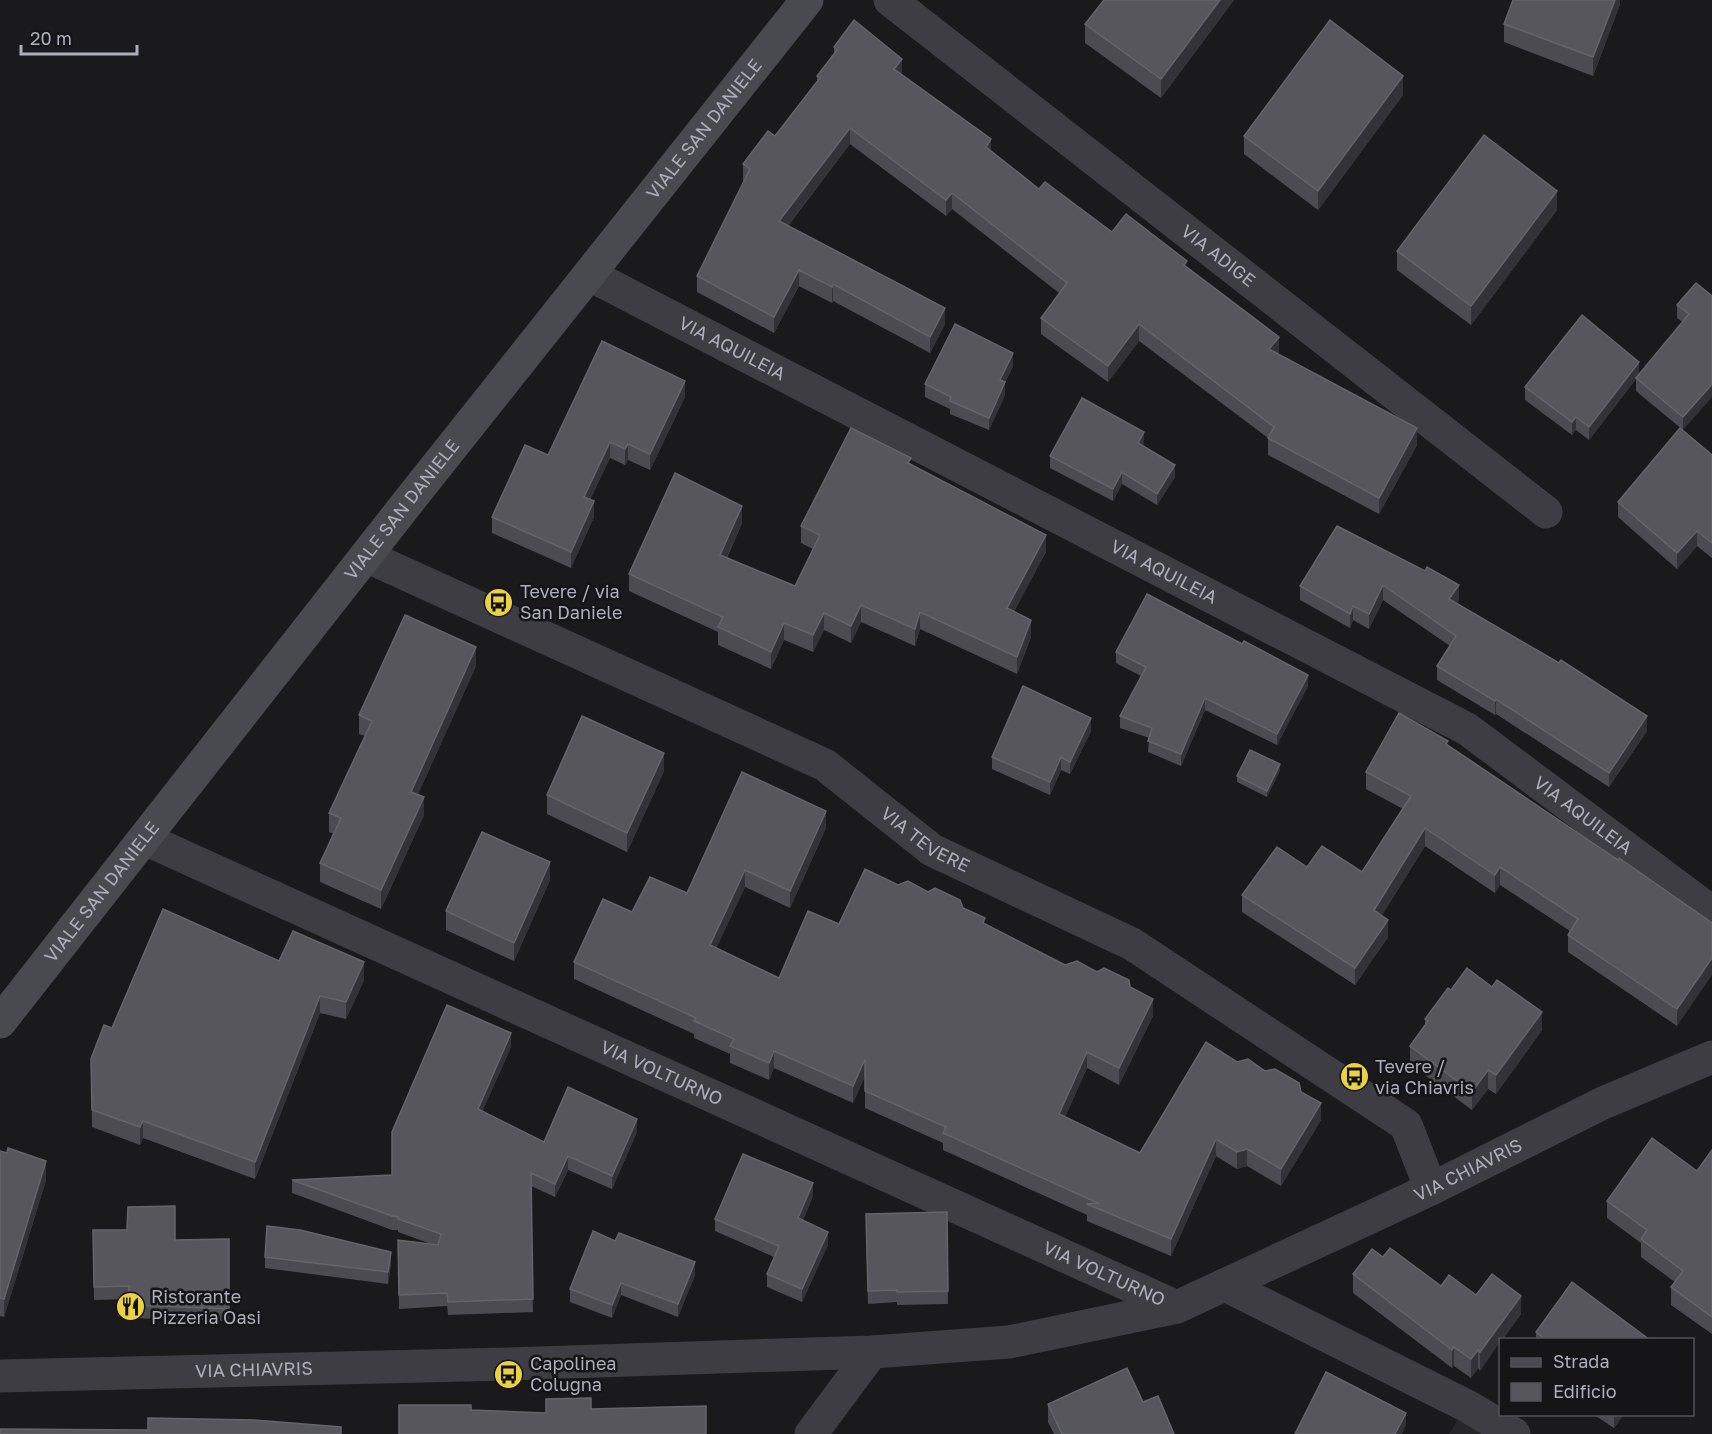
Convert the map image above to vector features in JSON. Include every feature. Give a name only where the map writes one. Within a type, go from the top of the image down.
[{"type":"street","name":"VIALE SAN DANIELE","points":[[0,1022],[807,0]]},
{"type":"street","name":"VIA ADIGE","points":[[890,0],[1546,512]]},
{"type":"street","name":"VIA AQUILEIA","points":[[590,275],[1467,729],[1712,912]]},
{"type":"street","name":"VIA TEVERE","points":[[366,556],[825,765],[932,850],[1132,944],[1406,1125],[1431,1189]]},
{"type":"street","name":"VIA VOLTURNO","points":[[145,838],[1177,1307]]},
{"type":"street","name":"VIA CHIAVRIS","points":[[0,1376],[507,1364],[872,1352],[1010,1342],[1177,1307],[1431,1189],[1603,1103],[1712,1057]]},
{"type":"street","points":[[1225,1286],[1467,1406],[1514,1434]]},
{"type":"street","points":[[811,1434],[872,1352]]},
{"type":"shaded area","points":[[1461,1414],[1494,1434],[1449,1434]]},
{"type":"building","points":[[1104,0],[1220,0],[1161,79],[1085,24]]},
{"type":"building","points":[[1513,0],[1615,0],[1593,57],[1504,24]]},
{"type":"building","points":[[854,20],[902,59],[894,69],[991,139],[986,147],[1039,189],[1045,182],[1112,232],[1126,214],[1187,261],[1184,265],[1279,337],[1269,349],[1417,428],[1379,498],[1268,438],[1274,427],[1139,324],[1108,366],[1041,318],[1067,283],[952,193],[946,200],[850,128],[779,221],[945,308],[930,337],[833,284],[832,287],[799,270],[774,317],[697,276],[750,169],[743,164],[768,131],[775,136],[820,78],[817,76],[837,50],[834,47]]},
{"type":"building","points":[[1330,20],[1403,76],[1318,191],[1244,136]]},
{"type":"building","points":[[1484,135],[1557,191],[1471,306],[1397,251]]},
{"type":"building","points":[[1696,283],[1712,296],[1712,384],[1683,417],[1636,378],[1689,314],[1677,305]]},
{"type":"building","points":[[1582,315],[1639,362],[1589,427],[1576,417],[1572,422],[1525,387]]},
{"type":"building","points":[[955,324],[1013,353],[1000,380],[1005,382],[989,418],[950,401],[951,397],[925,384]]},
{"type":"building","points":[[602,341],[685,381],[650,454],[628,444],[625,449],[610,442],[584,497],[594,501],[571,552],[492,517],[525,445],[548,455]]},
{"type":"building","points":[[1082,398],[1144,432],[1138,443],[1175,465],[1157,494],[1122,472],[1113,489],[1050,456]]},
{"type":"building","points":[[851,428],[911,458],[908,463],[1046,535],[1007,608],[1031,620],[1017,657],[920,612],[915,629],[861,605],[851,626],[824,613],[813,635],[784,623],[771,652],[718,627],[723,617],[629,574],[675,473],[742,506],[720,555],[795,586],[820,535],[801,526]]},
{"type":"building","points":[[1680,428],[1712,455],[1712,543],[1697,531],[1677,553],[1618,502]]},
{"type":"building","points":[[1337,526],[1425,571],[1427,567],[1459,585],[1449,599],[1559,663],[1561,660],[1647,716],[1609,773],[1496,699],[1495,701],[1437,666],[1456,636],[1383,585],[1369,614],[1353,606],[1350,614],[1300,586]]},
{"type":"building","points":[[1147,594],[1242,644],[1244,641],[1308,675],[1277,734],[1205,698],[1181,754],[1148,741],[1152,728],[1120,716],[1146,667],[1116,652]]},
{"type":"building","points":[[405,615],[476,647],[411,792],[424,797],[381,890],[320,863],[341,818],[329,813],[372,721],[359,715]]},
{"type":"building","points":[[1023,686],[1091,718],[1070,762],[1061,757],[1050,782],[992,757]]},
{"type":"building","points":[[1399,713],[1448,741],[1446,744],[1618,860],[1619,858],[1712,923],[1712,958],[1677,1009],[1568,935],[1578,919],[1500,867],[1495,875],[1425,828],[1374,910],[1388,920],[1355,968],[1242,895],[1277,847],[1307,867],[1322,846],[1362,872],[1411,796],[1366,772]]},
{"type":"building","points":[[582,716],[664,753],[627,833],[547,795]]},
{"type":"building","points":[[1250,750],[1280,764],[1267,791],[1237,776]]},
{"type":"building","points":[[742,772],[826,811],[790,891],[745,870],[710,945],[779,978],[808,911],[839,924],[865,869],[898,885],[908,881],[928,892],[935,888],[960,900],[963,908],[985,918],[983,923],[1065,965],[1077,961],[1097,972],[1104,968],[1129,980],[1130,987],[1153,999],[1119,1068],[1087,1052],[1059,1114],[1140,1153],[1206,1042],[1237,1062],[1248,1059],[1265,1071],[1275,1069],[1299,1083],[1301,1092],[1321,1103],[1281,1169],[1247,1149],[1237,1152],[1216,1139],[1171,1239],[1087,1204],[1098,1203],[943,1133],[946,1127],[865,1091],[865,1059],[853,1086],[774,1051],[769,1063],[730,1046],[734,1039],[694,1021],[696,1018],[574,962],[603,899],[632,912],[650,877],[687,893]]},
{"type":"building","points":[[482,832],[550,862],[514,943],[446,911]]},
{"type":"building","points":[[163,909],[279,961],[293,931],[364,962],[346,1002],[320,996],[255,1162],[143,1121],[140,1127],[92,1110],[91,1059],[104,1025],[112,1028]]},
{"type":"building","points":[[1467,968],[1492,987],[1497,980],[1542,1012],[1496,1075],[1488,1070],[1472,1092],[1410,1046],[1428,1021],[1425,1019],[1448,988],[1451,990]]},
{"type":"building","points":[[447,1005],[511,1033],[478,1109],[544,1142],[568,1087],[637,1119],[612,1176],[568,1156],[555,1184],[531,1173],[533,1299],[448,1302],[447,1293],[399,1295],[398,1240],[438,1245],[441,1234],[292,1180],[392,1175],[392,1132]]},
{"type":"building","points":[[1652,1138],[1697,1171],[1712,1150],[1712,1317],[1671,1287],[1683,1271],[1641,1239],[1647,1230],[1607,1201]]},
{"type":"building","points":[[8,1148],[46,1161],[4,1299],[0,1298],[0,1151],[7,1153]]},
{"type":"building","points":[[743,1154],[813,1183],[798,1218],[828,1232],[802,1289],[767,1274],[779,1246],[715,1219]]},
{"type":"building","points":[[175,1206],[175,1240],[229,1239],[229,1309],[129,1305],[129,1286],[94,1287],[93,1230],[127,1230],[128,1207]]},
{"type":"building","points":[[947,1212],[948,1291],[868,1291],[866,1214]]},
{"type":"building","points":[[267,1226],[300,1230],[391,1252],[388,1272],[265,1257]]},
{"type":"building","points":[[593,1231],[615,1241],[619,1233],[695,1262],[678,1304],[621,1283],[612,1305],[570,1289]]},
{"type":"building","points":[[1390,1248],[1441,1286],[1449,1275],[1476,1295],[1492,1274],[1521,1296],[1480,1352],[1478,1350],[1471,1359],[1454,1347],[1452,1350],[1353,1274],[1372,1249],[1383,1257]]},
{"type":"building","points":[[1572,1282],[1647,1338],[1544,1338],[1536,1332]]},
{"type":"building","points":[[1127,1368],[1143,1402],[1158,1396],[1174,1434],[1062,1434],[1048,1404]]},
{"type":"building","points":[[1326,1372],[1406,1413],[1395,1434],[1295,1434]]},
{"type":"building","points":[[591,1398],[591,1409],[706,1406],[706,1434],[399,1434],[399,1405],[471,1405],[471,1410],[546,1413],[546,1399]]},
{"type":"building","points":[[148,1418],[254,1420],[341,1427],[341,1434],[0,1434],[0,1429],[148,1430]]},
{"type":"place","name":"Tevere / via San Daniele","points":[[499,602]]},
{"type":"place","name":"Tevere / via Chiavris","points":[[1354,1077]]},
{"type":"place","name":"Ristorante Pizzeria Oasi","points":[[130,1307]]},
{"type":"place","name":"Capolinea Colugna","points":[[509,1374]]}]
